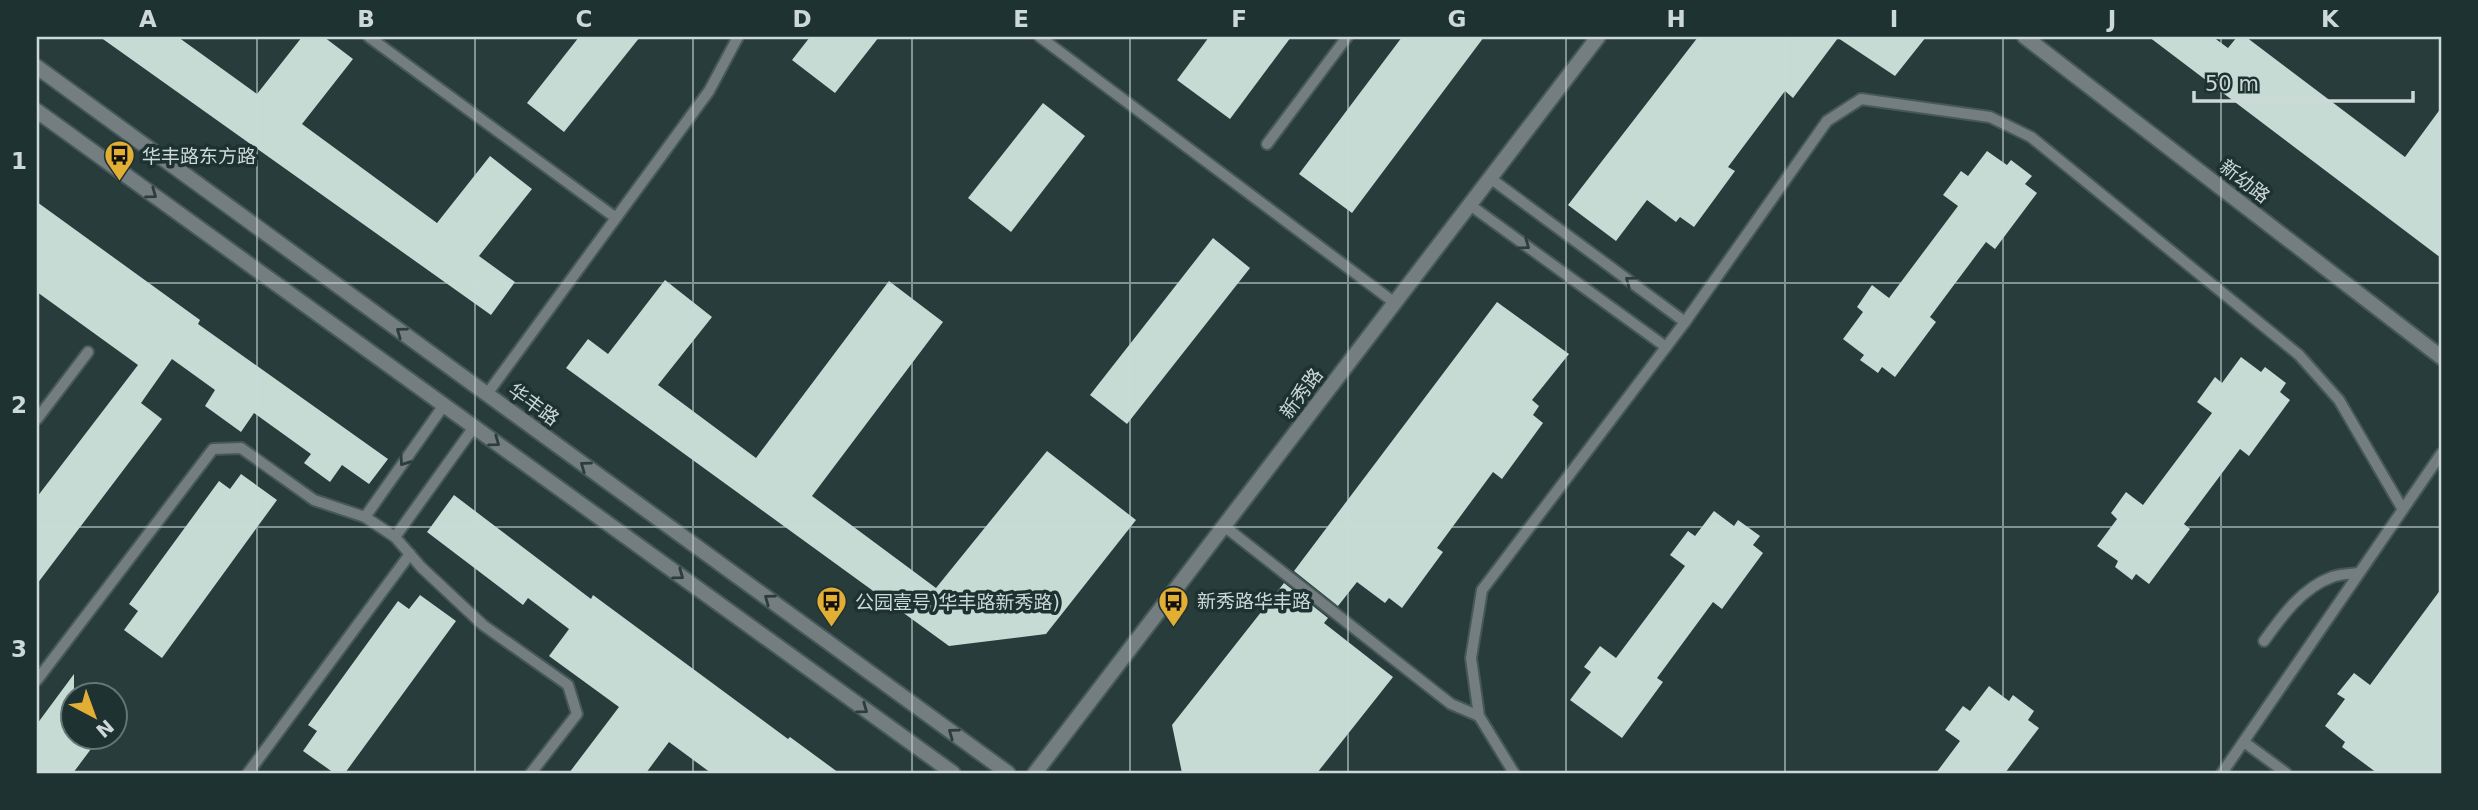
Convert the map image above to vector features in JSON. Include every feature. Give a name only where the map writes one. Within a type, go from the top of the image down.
[{"type":"street","name":"新秀路","points":[[1035,773],[1598,37]]},
{"type":"street","name":"新幼路","points":[[2025,37],[2441,357]]},
{"type":"street","name":"华丰路","points":[[37,67],[1008,773]]},
{"type":"street","points":[[37,111],[953,773]]},
{"type":"lane","points":[[369,37],[616,219]]},
{"type":"lane","points":[[487,394],[709,91],[738,37]]},
{"type":"lane","points":[[1040,37],[1395,303]]},
{"type":"lane","points":[[1267,145],[1347,37]]},
{"type":"lane","points":[[1514,773],[1479,716],[1471,658],[1482,590],[1685,321],[1827,121],[1861,99],[1990,117],[2031,136],[2299,355],[2339,400],[2402,508]]},
{"type":"lane","points":[[1490,178],[1685,321]]},
{"type":"lane","points":[[1470,205],[1665,347]]},
{"type":"lane","points":[[37,419],[88,352]]},
{"type":"lane","points":[[365,517],[444,405]]},
{"type":"lane","points":[[395,537],[474,427]]},
{"type":"lane","points":[[37,680],[213,449],[241,447],[314,500],[365,517],[395,537],[421,567],[483,625],[568,685],[577,714],[531,773]]},
{"type":"lane","points":[[2222,773],[2441,454]]},
{"type":"lane","points":[[1224,526],[1451,704],[1479,716]]},
{"type":"lane","points":[[248,773],[410,554]]},
{"type":"lane","points":[[2264,640],[2304,594],[2331,577],[2359,573]]},
{"type":"lane","points":[[2244,742],[2287,773]]},
{"type":"building","points":[[100,37],[178,37],[257,94],[302,37],[324,37],[353,59],[302,124],[437,223],[490,156],[532,189],[479,256],[515,282],[491,315]]},
{"type":"building","points":[[579,37],[640,37],[564,132],[527,103]]},
{"type":"building","points":[[810,37],[879,37],[835,93],[792,60]]},
{"type":"building","points":[[1209,37],[1291,37],[1230,119],[1177,80]]},
{"type":"building","points":[[1402,37],[1484,37],[1352,213],[1299,174]]},
{"type":"building","points":[[1698,37],[1926,37],[1895,76],[1838,38],[1793,98],[1785,91],[1728,167],[1735,171],[1694,227],[1680,217],[1676,222],[1647,200],[1616,241],[1568,205]]},
{"type":"building","points":[[2149,37],[2213,37],[2228,48],[2237,37],[2246,37],[2405,157],[2441,108],[2441,258]]},
{"type":"building","points":[[1043,103],[1085,136],[1011,232],[968,198]]},
{"type":"building","points":[[1987,151],[2007,165],[2011,160],[2032,176],[2025,184],[2037,193],[1995,249],[1986,242],[1930,317],[1936,322],[1895,377],[1882,367],[1878,373],[1860,360],[1864,355],[1843,339],[1863,312],[1857,307],[1872,285],[1889,298],[1958,206],[1943,195],[1961,171],[1968,176]]},
{"type":"building","points":[[37,202],[200,320],[198,324],[388,459],[369,484],[342,465],[330,482],[304,463],[311,454],[254,413],[241,432],[205,406],[215,390],[172,359],[141,403],[162,419],[37,584],[37,497],[138,365],[37,292]]},
{"type":"building","points":[[1213,238],[1250,268],[1127,424],[1090,395]]},
{"type":"building","points":[[665,280],[712,317],[658,385],[756,458],[889,281],[943,322],[812,496],[936,588],[1047,451],[1136,520],[1046,634],[949,646],[566,368],[588,339],[608,354]]},
{"type":"building","points":[[1497,302],[1569,354],[1532,400],[1539,406],[1533,415],[1543,423],[1502,479],[1493,472],[1437,548],[1443,552],[1402,608],[1389,598],[1385,603],[1357,582],[1338,606],[1294,571]]},
{"type":"building","points":[[2241,357],[2261,372],[2265,367],[2286,383],[2280,392],[2290,400],[2249,456],[2240,449],[2184,524],[2190,529],[2149,584],[2136,574],[2132,580],[2115,567],[2118,561],[2097,546],[2117,519],[2111,513],[2126,492],[2143,505],[2212,413],[2197,402],[2215,377],[2222,383]]},
{"type":"building","points":[[241,474],[277,500],[162,658],[124,630],[138,611],[129,604],[219,481],[230,489]]},
{"type":"building","points":[[454,495],[591,599],[593,595],[788,739],[790,737],[839,773],[711,773],[669,742],[646,773],[569,773],[619,707],[549,656],[569,629],[528,598],[523,605],[427,532]]},
{"type":"building","points":[[1714,511],[1734,526],[1738,520],[1760,536],[1753,545],[1763,553],[1722,609],[1713,602],[1657,678],[1663,682],[1622,738],[1570,700],[1591,672],[1584,667],[1600,646],[1616,658],[1685,566],[1670,555],[1688,531],[1695,536]]},
{"type":"building","points":[[1284,583],[1328,618],[1324,623],[1393,677],[1317,773],[1182,773],[1172,725]]},
{"type":"building","points":[[2441,589],[2441,773],[2377,773],[2342,747],[2345,742],[2325,726],[2345,699],[2337,694],[2354,673],[2370,685]]},
{"type":"building","points":[[420,595],[456,621],[345,773],[334,773],[303,751],[317,731],[308,725],[398,601],[409,609]]},
{"type":"building","points":[[1989,686],[2009,701],[2013,695],[2034,711],[2028,720],[2039,728],[2005,773],[1936,773],[1960,741],[1945,730],[1963,706],[1970,711]]},
{"type":"building","points":[[60,693],[60,750],[90,750],[73,773],[37,773],[37,724]]},
{"type":"place","name":"华丰路东方路","points":[[119,183]]},
{"type":"place","name":"新秀路华丰路","points":[[1174,628]]},
{"type":"place","name":"公园壹号)华丰路新秀路)","points":[[832,629]]}]
